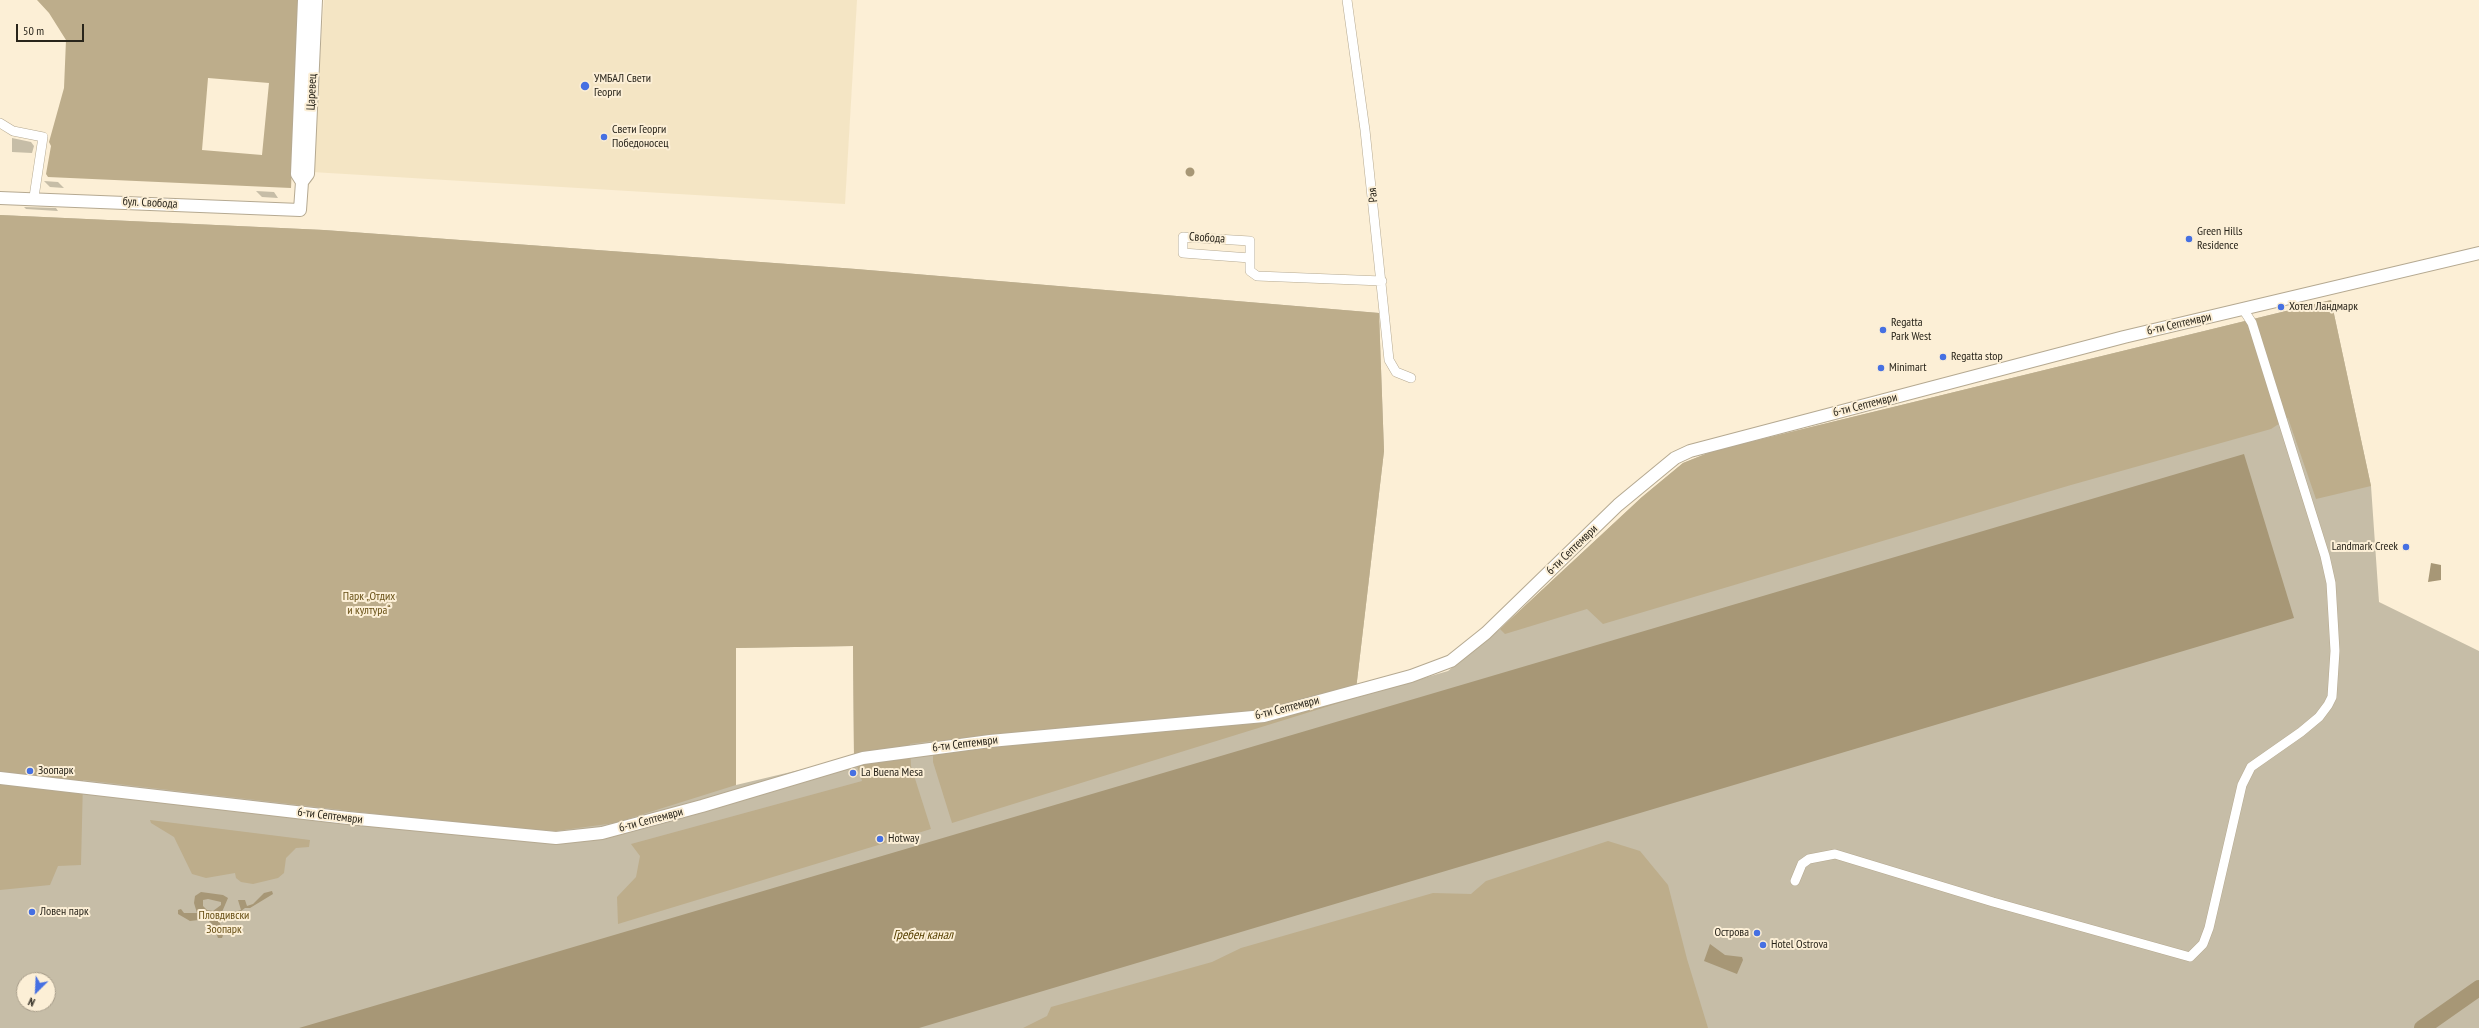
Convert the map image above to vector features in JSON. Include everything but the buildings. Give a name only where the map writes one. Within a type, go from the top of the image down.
[{"type":"street","name":"Царевец","points":[[302,182],[297,174],[304,0]]},
{"type":"street","name":"Царевец","points":[[300,210],[302,182],[308,174],[316,0]]},
{"type":"street","name":"Рая","points":[[1347,0],[1366,130],[1389,360],[1396,372],[1411,378]]},
{"type":"street","points":[[0,123],[12,131],[43,136],[34,197]]},
{"type":"street","name":"бул. Свобода","points":[[0,198],[34,197],[300,210]]},
{"type":"street","name":"Свобода","points":[[1250,258],[1183,253],[1183,237],[1250,242],[1250,258],[1250,271],[1257,276],[1382,281]]},
{"type":"street","name":"6-ти Септември","points":[[0,778],[348,818],[556,838],[610,831],[702,806],[863,758],[990,741],[1264,716],[1411,676],[1451,661],[1486,633],[1618,504],[1675,458],[1690,451],[2116,339],[2479,253]]},
{"type":"street","points":[[1795,881],[1802,864],[1809,859],[1835,854],[1993,902],[2190,957],[2203,944],[2209,928],[2242,785],[2251,767],[2301,732],[2319,717],[2332,697],[2334,674],[2335,651],[2331,582],[2325,556],[2252,323],[2243,309]]},
{"type":"shaded area","name":"УМБАЛ Свети Георги","points":[[324,0],[857,0],[845,204],[312,172]]},
{"type":"green space","points":[[37,0],[299,0],[291,188],[48,177],[46,174],[51,146],[49,142],[64,88],[66,40],[49,13]],"holes":[[[208,78],[269,83],[262,155],[202,150]]]},
{"type":"green space","points":[[12,138],[31,142],[34,146],[32,153],[12,152]]},
{"type":"green space","points":[[44,181],[58,182],[64,188],[50,187]]},
{"type":"green space","points":[[256,191],[274,192],[278,198],[262,197]]},
{"type":"green space","points":[[24,207],[56,208],[58,211],[26,209]]},
{"type":"green space","name":"Парк „Отдих и култура“","points":[[0,215],[324,230],[856,269],[1379,313],[1384,451],[1355,698],[1448,671],[1500,629],[1642,497],[1683,463],[1713,451],[2331,300],[2371,486],[2379,602],[2479,651],[2479,1028],[0,1028]],"holes":[[[853,646],[854,757],[736,785],[736,648]]]},
{"type":"green space","points":[[0,215],[324,230],[856,269],[1379,313],[1384,451],[1355,698],[952,823],[933,762],[933,741],[910,744],[911,766],[931,829],[618,924],[617,897],[636,877],[640,856],[631,844],[862,781],[854,757],[853,646],[736,648],[736,785],[615,823],[556,831],[489,827],[83,780],[81,865],[58,866],[50,885],[0,890]]},
{"type":"green space","points":[[2331,300],[2371,486],[2316,499],[2288,418],[2271,429],[2071,485],[1603,624],[1587,609],[1505,634],[1500,629],[1642,497],[1683,463],[1713,451]]},
{"type":"green space","points":[[150,820],[310,840],[309,847],[296,848],[286,858],[284,873],[278,878],[253,884],[241,882],[236,878],[235,873],[206,878],[192,874],[174,837],[151,823]]},
{"type":"green space","points":[[1608,841],[1640,851],[1668,885],[1687,959],[1708,1028],[1023,1028],[1047,1016],[1051,1007],[1212,962],[1241,948],[1433,893],[1471,894],[1486,881]]},
{"type":"water","points":[[1188,168],[1192,168],[1194,172],[1192,176],[1188,176],[1186,174],[1186,170]]},
{"type":"water","name":"Гребен канал","points":[[2244,454],[2294,618],[919,1028],[299,1028]]},
{"type":"water","points":[[2431,563],[2441,565],[2441,580],[2428,582]]},
{"type":"water","points":[[272,891],[273,894],[250,908],[245,908],[236,915],[231,913],[241,910],[238,900],[245,900],[247,906],[253,904],[264,893]]},
{"type":"water","points":[[201,892],[223,895],[228,898],[219,919],[223,935],[222,938],[218,938],[213,925],[207,919],[190,921],[178,914],[178,910],[181,909],[184,913],[197,913],[194,903],[195,896]],"holes":[[[208,899],[221,902],[221,905],[213,911],[207,910],[203,906],[203,900]]]},
{"type":"water","points":[[1710,944],[1725,955],[1742,957],[1743,960],[1737,974],[1704,961]]},
{"type":"waterway","points":[[2422,1028],[2479,988]]},
{"type":"place","name":"УМБАЛ Свети Георги","points":[[585,86]]},
{"type":"place","name":"Свети Георги Победоносец","points":[[604,137]]},
{"type":"place","name":"Green Hills Residence","points":[[2189,239]]},
{"type":"place","name":"Хотел Ландмарк","points":[[2281,307]]},
{"type":"place","name":"Regatta Park West","points":[[1883,330]]},
{"type":"place","name":"Regatta stop","points":[[1943,357]]},
{"type":"place","name":"Minimart","points":[[1881,368]]},
{"type":"place","name":"Landmark Creek","points":[[2406,547]]},
{"type":"place","name":"Зоопарк","points":[[30,771]]},
{"type":"place","name":"La Buena Mesa","points":[[853,773]]},
{"type":"place","name":"Hotway","points":[[880,839]]},
{"type":"place","name":"Ловен парк","points":[[32,912]]},
{"type":"place","name":"Острова","points":[[1757,933]]},
{"type":"place","name":"Hotel Ostrova","points":[[1763,945]]},
{"type":"park label","name":"Пловдивски Зоопарк","points":[[224,923]]}]
